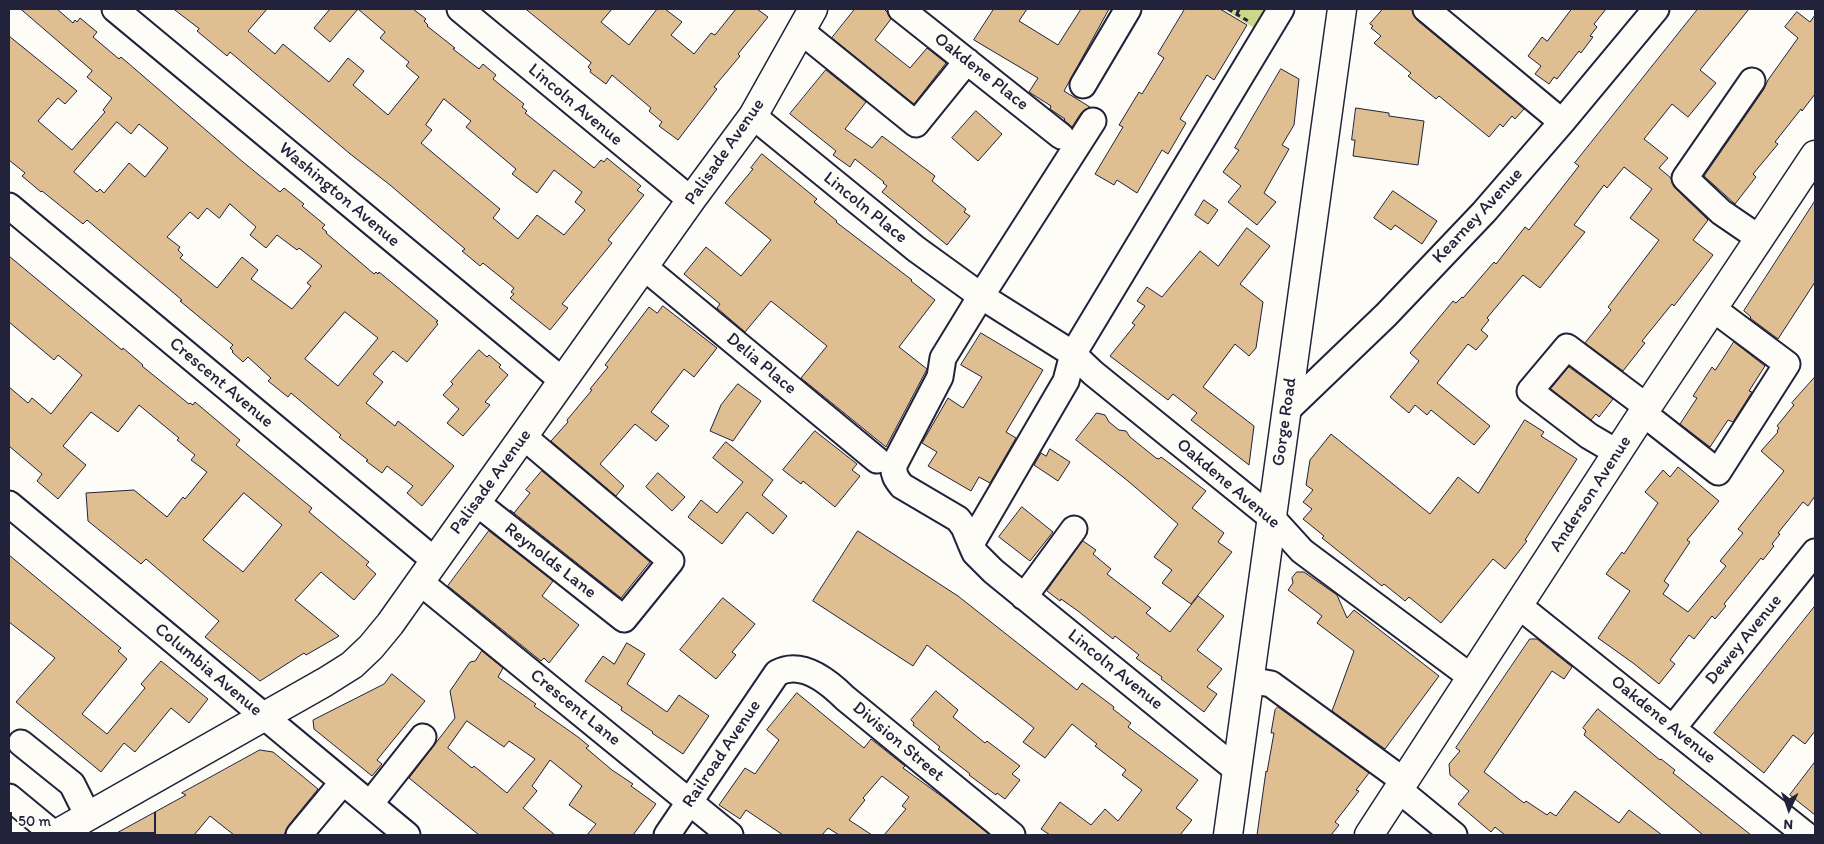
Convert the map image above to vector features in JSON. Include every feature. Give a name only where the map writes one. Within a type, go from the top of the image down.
[{"type":"main road","name":"Gorge Road","points":[[1228,835],[1342,9]]},
{"type":"main road","name":"Palisade Avenue","points":[[55,835],[265,717],[352,665],[371,648],[753,116],[807,20]]},
{"type":"main road","name":"Anderson Avenue","points":[[1369,835],[1645,410],[1815,155]]},
{"type":"street","name":"Washington Avenue","points":[[115,9],[563,381]]},
{"type":"street","name":"Lincoln Avenue","points":[[460,9],[691,200]]},
{"type":"street","name":"Oakdene Place","points":[[901,9],[1061,136]]},
{"type":"street","points":[[1083,85],[1128,9]]},
{"type":"street","points":[[971,544],[1066,381],[1073,354],[1281,9]]},
{"type":"street","points":[[1426,9],[1562,122]]},
{"type":"street","name":"Kearney Avenue","points":[[1287,410],[1386,315],[1484,212],[1656,9]]},
{"type":"street","points":[[807,20],[916,124],[967,61]]},
{"type":"street","points":[[1752,81],[1685,178],[1721,212],[1759,238]]},
{"type":"street","name":"Lincoln Place","points":[[753,116],[916,249],[981,296]]},
{"type":"street","points":[[981,296],[1093,121]]},
{"type":"street","name":"Crescent Avenue","points":[[9,206],[427,571]]},
{"type":"street","name":"Delia Place","points":[[644,267],[877,460]]},
{"type":"street","name":"Lincoln Avenue","points":[[981,296],[943,358],[940,377],[894,465],[896,480],[902,486],[958,519],[964,527],[975,553],[992,571],[1236,770]]},
{"type":"street","name":"Oakdene Avenue","points":[[981,296],[1073,354],[1093,373],[1272,518],[1302,550],[1471,677]]},
{"type":"street","points":[[1618,453],[1588,436],[1530,391],[1567,347],[1718,472],[1787,364],[1712,308]]},
{"type":"street","name":"Reynolds Lane","points":[[476,503],[624,619],[671,561],[524,437]]},
{"type":"street","name":"Columbia Avenue","points":[[9,504],[343,782],[378,820],[407,835]]},
{"type":"street","points":[[1024,597],[1074,529]]},
{"type":"street","name":"Dewey Avenue","points":[[1673,728],[1815,552]]},
{"type":"street","name":"Crescent Lane","points":[[427,571],[730,835]]},
{"type":"street","name":"Oakdene Avenue","points":[[1519,606],[1806,835]]},
{"type":"street","name":"Division Street","points":[[777,673],[785,669],[803,670],[833,685],[845,698],[1012,835]]},
{"type":"street","name":"Railroad Avenue","points":[[667,835],[777,673]]},
{"type":"street","points":[[1249,680],[1271,684],[1401,785],[1454,835]]},
{"type":"street","points":[[378,820],[423,737]]},
{"type":"street","points":[[21,743],[72,784],[88,816]]},
{"type":"street","points":[[299,835],[343,782]]},
{"type":"street","points":[[9,797],[55,835]]},
{"type":"path","points":[[1237,14],[1239,9]]},
{"type":"green space","points":[[1223,9],[1274,9],[1259,31]]},
{"type":"building","points":[[21,9],[57,9],[73,23],[75,20],[77,22],[80,18],[97,32],[93,37],[119,59],[121,57],[280,192],[284,188],[304,204],[302,206],[325,225],[322,228],[326,233],[374,274],[379,272],[438,321],[436,322],[438,324],[407,362],[393,351],[373,374],[383,382],[366,403],[395,426],[398,421],[454,466],[422,506],[407,493],[413,486],[387,466],[382,473],[366,461],[368,460],[339,437],[341,435],[291,393],[288,397],[268,381],[271,378],[248,357],[243,362],[232,352],[230,348],[233,345],[180,301],[182,300],[87,220],[83,224],[41,192],[22,176],[25,173],[9,160],[9,36],[77,91],[65,104],[58,98],[38,121],[72,150],[105,112],[103,110],[112,98],[87,77],[92,71]],"holes":[[[117,122],[131,134],[139,124],[168,148],[145,177],[129,163],[104,193],[100,189],[97,192],[74,172]],[[230,204],[256,227],[250,235],[266,248],[277,235],[297,250],[299,248],[322,266],[307,283],[311,286],[292,309],[251,279],[258,270],[242,257],[217,288],[180,258],[183,255],[178,250],[180,247],[167,237],[190,212],[198,219],[207,208],[219,218]],[[345,312],[378,338],[338,386],[305,359]]]},
{"type":"building","points":[[174,9],[267,9],[248,31],[275,54],[283,44],[329,82],[348,58],[364,71],[353,85],[388,115],[419,77],[406,66],[409,62],[380,38],[385,32],[358,9],[413,9],[426,19],[424,21],[427,26],[455,48],[453,49],[479,69],[483,64],[496,75],[493,79],[524,104],[522,107],[527,111],[525,113],[594,168],[601,160],[604,162],[607,158],[641,186],[637,190],[644,195],[608,240],[612,243],[562,304],[568,308],[550,330],[510,298],[514,294],[511,292],[514,288],[483,263],[480,266],[462,251],[465,249],[390,185],[349,153],[230,52],[227,56],[197,31],[199,29]],"holes":[[[444,99],[471,121],[466,127],[516,169],[512,174],[537,193],[554,170],[582,192],[575,202],[585,210],[564,235],[537,215],[518,239],[493,218],[500,209],[421,143],[432,130],[426,125]]]},
{"type":"building","points":[[330,9],[358,9],[330,42],[314,28]]},
{"type":"building","points":[[526,9],[612,9],[601,22],[629,45],[657,9],[665,9],[682,22],[671,35],[694,54],[711,33],[715,35],[736,9],[757,9],[768,17],[738,54],[740,56],[714,87],[717,89],[678,140],[659,126],[662,122],[649,111],[651,108],[612,75],[606,84],[590,72],[591,70],[588,67],[591,63]]},
{"type":"building","points":[[855,9],[884,9],[887,12],[891,19],[875,40],[910,68],[927,48],[946,63],[914,104],[832,38]]},
{"type":"building","points":[[994,9],[1027,9],[1019,21],[1058,45],[1081,9],[1109,9],[1064,91],[1090,107],[1081,113],[1072,127],[1065,119],[1050,109],[1051,106],[1029,92],[1038,78],[974,40]]},
{"type":"building","points":[[1185,9],[1220,9],[1247,25],[1214,80],[1207,75],[1180,119],[1186,123],[1168,154],[1162,150],[1137,193],[1117,180],[1114,185],[1095,174],[1123,127],[1119,125],[1139,92],[1142,94],[1164,58],[1158,54]]},
{"type":"building","points":[[1383,9],[1412,9],[1417,20],[1524,109],[1515,119],[1512,116],[1503,127],[1500,124],[1489,137],[1439,96],[1436,99],[1408,76],[1411,73],[1374,43],[1381,36],[1371,28],[1373,26],[1370,24]]},
{"type":"building","points":[[1572,9],[1606,9],[1594,24],[1597,27],[1590,36],[1593,37],[1581,53],[1579,51],[1557,79],[1554,77],[1549,84],[1535,74],[1541,66],[1528,56],[1542,37],[1547,41]]},
{"type":"building","points":[[1698,9],[1749,9],[1700,70],[1716,83],[1688,117],[1672,104],[1644,139],[1668,158],[1659,168],[1671,178],[1675,188],[1708,220],[1693,240],[1713,255],[1674,306],[1672,304],[1642,341],[1645,343],[1623,371],[1585,343],[1611,310],[1608,307],[1659,240],[1630,218],[1652,189],[1624,167],[1607,188],[1604,185],[1574,225],[1585,232],[1540,288],[1523,275],[1487,318],[1489,320],[1481,330],[1488,336],[1476,350],[1468,344],[1437,383],[1490,426],[1474,445],[1431,410],[1427,415],[1415,405],[1409,413],[1390,397],[1419,361],[1410,353],[1453,301],[1456,303],[1463,298],[1494,262],[1496,264],[1525,227],[1529,230],[1579,166],[1575,163]]},
{"type":"building","points":[[1797,12],[1810,22],[1815,15],[1815,94],[1775,142],[1778,144],[1753,174],[1756,177],[1735,204],[1704,176],[1798,38],[1785,27]]},
{"type":"building","points":[[1281,69],[1299,79],[1294,125],[1282,145],[1289,149],[1264,193],[1276,202],[1257,225],[1228,202],[1241,186],[1223,172],[1239,150],[1235,148]]},
{"type":"building","points":[[826,70],[866,102],[845,129],[872,148],[882,136],[935,176],[932,181],[966,209],[964,212],[970,216],[947,245],[882,192],[887,186],[884,182],[855,159],[850,167],[833,155],[836,151],[790,114]]},
{"type":"building","points":[[1356,108],[1389,113],[1389,116],[1424,121],[1418,165],[1353,156],[1355,140],[1352,140]]},
{"type":"building","points":[[976,111],[1002,134],[978,161],[952,138]]},
{"type":"building","points":[[762,154],[817,199],[814,202],[836,222],[935,300],[899,347],[927,369],[886,447],[801,378],[827,346],[771,301],[745,332],[717,308],[720,304],[684,274],[706,247],[741,276],[771,240],[725,203],[753,169],[751,168]]},
{"type":"building","points":[[1393,191],[1437,221],[1422,244],[1395,225],[1391,230],[1374,218]]},
{"type":"building","points":[[1204,200],[1218,210],[1208,224],[1195,215]]},
{"type":"building","points":[[1815,201],[1815,282],[1778,339],[1750,318],[1744,311]]},
{"type":"building","points":[[1247,228],[1270,246],[1240,284],[1263,302],[1256,348],[1249,356],[1235,344],[1203,387],[1254,426],[1249,465],[1191,420],[1197,413],[1173,394],[1168,400],[1110,356],[1135,325],[1132,323],[1145,306],[1137,301],[1147,287],[1162,297],[1200,251],[1218,266]]},
{"type":"building","points":[[9,256],[189,404],[193,405],[195,402],[240,440],[236,445],[312,508],[309,512],[369,562],[366,565],[376,574],[354,600],[321,572],[295,600],[339,636],[306,655],[304,653],[260,681],[205,637],[219,621],[146,559],[141,564],[88,521],[86,493],[134,490],[167,517],[207,472],[191,460],[195,455],[177,440],[179,438],[139,405],[118,432],[91,412],[63,446],[86,465],[58,499],[37,481],[42,474],[9,446],[9,387],[28,403],[32,398],[51,414],[82,375],[58,355],[54,360],[9,322]],"holes":[[[244,493],[282,525],[243,572],[203,540]]]},
{"type":"building","points":[[663,306],[717,348],[694,377],[684,369],[651,412],[669,426],[656,441],[635,424],[600,464],[624,486],[616,496],[551,441],[592,390],[590,389],[608,367],[605,365],[649,307],[657,313]]},
{"type":"building","points":[[981,333],[1043,370],[1006,432],[1016,438],[990,483],[979,477],[971,491],[928,466],[937,452],[922,443],[948,398],[963,408],[982,377],[961,365]]},
{"type":"building","points":[[1734,342],[1765,366],[1749,391],[1752,392],[1733,422],[1728,420],[1710,447],[1680,424],[1697,398],[1693,396],[1712,367],[1715,370]]},
{"type":"building","points":[[479,350],[487,357],[489,355],[501,365],[499,367],[508,375],[485,402],[490,405],[463,436],[447,423],[459,409],[443,395],[453,384],[451,382]]},
{"type":"building","points":[[1569,367],[1613,399],[1599,417],[1596,414],[1591,420],[1551,389]]},
{"type":"building","points":[[1815,377],[1815,496],[1808,506],[1803,502],[1778,533],[1780,534],[1772,544],[1774,546],[1763,560],[1761,558],[1724,604],[1726,606],[1715,619],[1712,616],[1694,639],[1689,635],[1670,660],[1675,664],[1659,684],[1598,638],[1630,591],[1606,574],[1622,552],[1624,554],[1658,503],[1645,492],[1663,470],[1670,477],[1678,467],[1719,501],[1687,540],[1690,542],[1664,581],[1669,585],[1663,594],[1688,612],[1726,566],[1720,561],[1743,533],[1738,529],[1784,471],[1761,451],[1778,432],[1779,428],[1777,426],[1794,405],[1792,403]]},
{"type":"building","points":[[738,384],[761,401],[733,441],[710,431],[721,405]]},
{"type":"building","points":[[1097,413],[1105,415],[1109,422],[1119,430],[1126,431],[1130,437],[1156,458],[1159,459],[1161,457],[1206,491],[1192,508],[1224,533],[1218,542],[1232,552],[1191,604],[1162,583],[1172,570],[1154,557],[1178,524],[1076,440]]},
{"type":"building","points":[[1525,420],[1544,432],[1541,436],[1577,459],[1525,540],[1527,541],[1505,569],[1493,559],[1441,623],[1409,597],[1405,601],[1384,584],[1382,586],[1322,538],[1324,536],[1303,519],[1312,509],[1303,502],[1313,490],[1306,485],[1310,460],[1331,434],[1430,514],[1458,477],[1478,493]]},
{"type":"building","points":[[815,431],[857,464],[852,470],[860,476],[835,507],[803,481],[801,484],[783,470]]},
{"type":"building","points":[[726,442],[773,480],[762,495],[787,516],[773,534],[747,512],[722,544],[688,517],[701,500],[717,513],[743,482],[713,458]]},
{"type":"building","points":[[1050,449],[1070,462],[1058,481],[1034,465],[1041,453],[1046,456]]},
{"type":"building","points":[[542,471],[650,562],[621,598],[510,510],[514,513],[530,493],[526,490]]},
{"type":"building","points":[[658,473],[685,497],[672,511],[646,487]]},
{"type":"building","points":[[1022,507],[1053,532],[1030,561],[999,537]]},
{"type":"building","points":[[489,531],[553,581],[542,596],[579,625],[549,663],[544,658],[541,661],[448,586]]},
{"type":"building","points":[[858,531],[958,596],[1077,690],[1082,683],[1114,707],[1113,709],[1131,723],[1128,727],[1198,780],[1176,808],[1192,820],[1180,835],[1050,835],[1041,829],[1060,802],[1091,825],[1105,809],[1118,821],[1142,790],[1122,775],[1126,770],[1095,746],[1097,744],[1072,724],[1045,758],[1023,742],[1034,728],[927,645],[913,666],[813,601]]},
{"type":"building","points":[[1083,541],[1096,550],[1093,554],[1111,569],[1107,574],[1151,608],[1146,613],[1170,632],[1198,596],[1224,616],[1197,650],[1222,669],[1207,687],[1217,694],[1204,712],[1136,658],[1139,655],[1115,636],[1113,639],[1078,611],[1047,591]]},
{"type":"building","points":[[9,555],[121,648],[118,651],[127,659],[82,714],[107,734],[145,688],[141,684],[161,661],[208,699],[189,723],[171,708],[135,752],[124,743],[101,772],[16,702],[55,658],[9,622]]},
{"type":"building","points":[[1297,572],[1304,572],[1337,595],[1347,618],[1354,610],[1439,676],[1385,749],[1332,711],[1354,651],[1317,623],[1322,616],[1288,590],[1293,583],[1292,578]]},
{"type":"building","points":[[723,598],[755,624],[732,652],[736,655],[716,679],[680,650]]},
{"type":"building","points":[[1815,606],[1815,731],[1805,744],[1793,735],[1764,773],[1714,733]]},
{"type":"building","points":[[1530,639],[1537,639],[1572,667],[1564,679],[1552,671],[1484,772],[1524,803],[1526,801],[1547,815],[1550,812],[1556,816],[1575,791],[1619,823],[1629,810],[1662,835],[1505,835],[1495,827],[1491,832],[1458,804],[1469,791],[1450,775],[1449,764],[1460,751],[1456,748]]},
{"type":"building","points":[[627,643],[645,654],[627,684],[667,712],[679,695],[709,716],[683,754],[621,710],[622,707],[585,681],[603,656],[614,664]]},
{"type":"building","points":[[482,651],[503,668],[498,677],[536,704],[534,706],[578,737],[589,746],[586,748],[612,770],[633,784],[631,786],[656,804],[633,835],[587,835],[596,824],[569,805],[582,786],[550,760],[532,786],[537,791],[523,808],[555,835],[479,835],[409,778],[455,718],[450,691],[470,662],[475,661]],"holes":[[[467,721],[504,747],[509,741],[535,759],[507,793],[448,748]]]},
{"type":"building","points":[[392,674],[425,701],[377,760],[382,764],[372,776],[314,729],[313,720],[384,684]]},
{"type":"building","points":[[936,691],[958,710],[953,717],[985,743],[987,741],[1020,766],[1012,774],[1020,780],[1005,799],[997,793],[996,795],[969,775],[938,749],[940,747],[913,725],[914,723],[911,720]]},
{"type":"building","points":[[797,693],[864,748],[871,739],[905,766],[903,768],[990,835],[884,835],[906,809],[902,806],[909,797],[882,776],[863,798],[865,800],[849,820],[872,835],[839,835],[828,828],[822,835],[783,835],[746,810],[740,819],[719,805],[745,768],[755,774],[779,740],[767,730]]},
{"type":"building","points":[[1278,707],[1369,773],[1356,790],[1359,791],[1335,822],[1339,825],[1331,835],[1257,835],[1266,771],[1274,733],[1271,733],[1275,710]]},
{"type":"building","points":[[1598,709],[1675,770],[1673,773],[1751,835],[1703,835],[1584,735],[1586,731],[1583,728]]},
{"type":"building","points":[[260,750],[273,752],[318,789],[288,826],[284,835],[234,835],[210,816],[194,835],[113,835],[186,795],[182,793]]},
{"type":"building","points":[[1815,762],[1815,815],[1790,795]]}]
